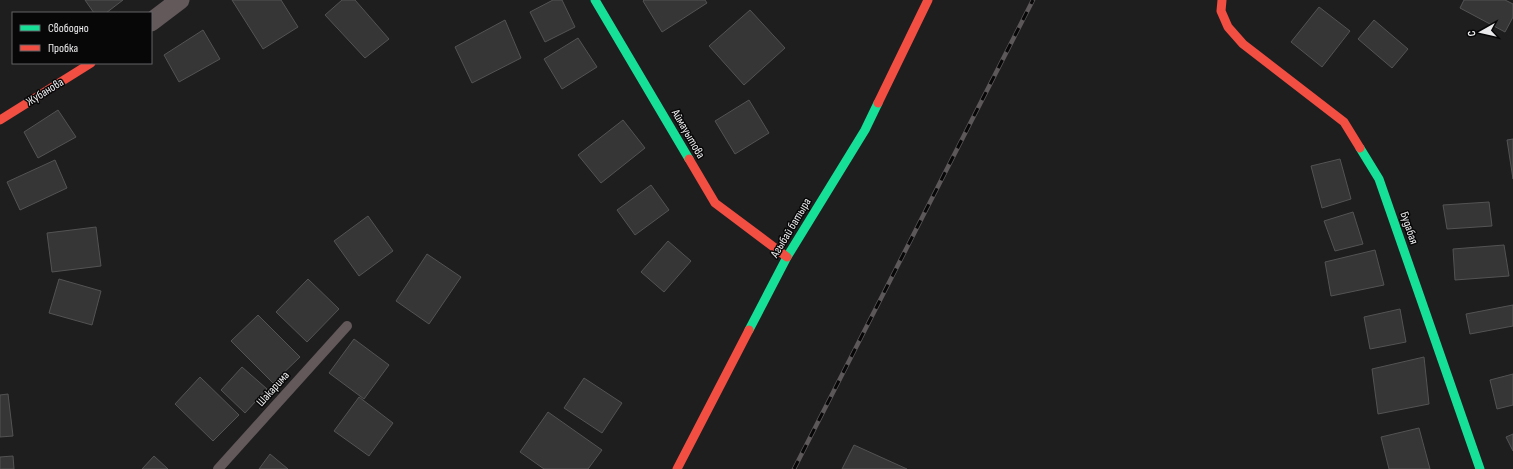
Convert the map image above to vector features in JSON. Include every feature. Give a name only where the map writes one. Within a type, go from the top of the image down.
[{"type":"street","points":[[152,21],[180,0]]},
{"type":"street","name":"Аймауытова","points":[[595,0],[715,203],[786,257]]},
{"type":"street","name":"Агыбай батыра","points":[[677,469],[786,257],[865,130],[928,0]]},
{"type":"street","name":"Будабая","points":[[1222,0],[1220,12],[1228,27],[1242,44],[1344,122],[1379,178],[1480,469]]},
{"type":"street","name":"Жубанова","points":[[0,120],[89,64]]},
{"type":"lane","name":"Шакарима","points":[[218,469],[347,326]]},
{"type":"building","points":[[85,0],[123,0],[107,12],[93,12]]},
{"type":"building","points":[[232,0],[281,0],[298,27],[263,49]]},
{"type":"building","points":[[342,0],[355,0],[389,39],[365,58],[325,15]]},
{"type":"building","points":[[553,0],[562,0],[575,27],[545,42],[530,12]]},
{"type":"building","points":[[705,0],[707,3],[662,32],[643,1]]},
{"type":"building","points":[[1464,0],[1505,0],[1513,4],[1513,17],[1505,32],[1460,8]]},
{"type":"building","points":[[1319,7],[1350,31],[1322,67],[1291,42]]},
{"type":"building","points":[[750,10],[785,48],[744,85],[709,46]]},
{"type":"building","points":[[505,20],[521,58],[472,83],[455,47]]},
{"type":"building","points":[[1374,20],[1408,49],[1392,68],[1358,39]]},
{"type":"building","points":[[203,30],[220,59],[179,82],[164,55]]},
{"type":"building","points":[[578,38],[597,67],[562,89],[544,59]]},
{"type":"building","points":[[749,100],[769,133],[735,154],[715,121]]},
{"type":"building","points":[[58,110],[76,137],[38,158],[24,132]]},
{"type":"building","points":[[623,120],[645,148],[601,183],[578,155]]},
{"type":"building","points":[[1513,139],[1513,179],[1507,140]]},
{"type":"building","points":[[1340,159],[1351,199],[1322,208],[1311,166]]},
{"type":"building","points":[[55,160],[67,188],[20,210],[7,182]]},
{"type":"building","points":[[651,185],[669,210],[635,235],[617,210]]},
{"type":"building","points":[[1489,202],[1492,226],[1447,229],[1443,205]]},
{"type":"building","points":[[1353,212],[1363,244],[1335,251],[1324,221]]},
{"type":"building","points":[[368,216],[393,251],[359,276],[334,241]]},
{"type":"building","points":[[96,227],[101,266],[52,272],[47,233]]},
{"type":"building","points":[[668,241],[691,261],[664,292],[641,272]]},
{"type":"building","points":[[1504,245],[1509,276],[1455,280],[1453,249]]},
{"type":"building","points":[[1375,250],[1384,285],[1331,296],[1325,262]]},
{"type":"building","points":[[427,254],[461,277],[429,324],[396,301]]},
{"type":"building","points":[[59,279],[101,291],[92,325],[49,313]]},
{"type":"building","points":[[308,279],[339,309],[307,342],[276,312]]},
{"type":"building","points":[[1513,305],[1513,326],[1470,334],[1466,314]]},
{"type":"building","points":[[1400,309],[1406,342],[1370,349],[1364,317]]},
{"type":"building","points":[[258,315],[300,357],[273,383],[231,341]]},
{"type":"building","points":[[354,339],[389,365],[364,399],[329,373]]},
{"type":"building","points":[[1424,357],[1429,404],[1378,414],[1372,369]]},
{"type":"building","points":[[242,367],[267,389],[245,413],[221,390]]},
{"type":"building","points":[[1513,374],[1513,405],[1497,409],[1490,380]]},
{"type":"building","points":[[200,377],[239,415],[213,441],[175,404]]},
{"type":"building","points":[[584,378],[622,403],[602,433],[564,408]]},
{"type":"building","points":[[8,394],[13,436],[0,437],[0,395]]},
{"type":"building","points":[[359,397],[393,423],[369,456],[334,431]]},
{"type":"building","points":[[548,412],[602,450],[588,469],[544,469],[520,452]]},
{"type":"building","points":[[1419,428],[1430,469],[1389,469],[1381,437]]},
{"type":"building","points":[[1513,434],[1513,451],[1506,437]]},
{"type":"building","points":[[854,445],[907,469],[842,469]]},
{"type":"building","points":[[270,454],[288,469],[259,469]]},
{"type":"building","points":[[13,456],[14,469],[0,469],[0,457]]},
{"type":"building","points":[[154,456],[168,469],[142,469]]},
{"type":"railway","points":[[794,469],[1033,0]]},
{"type":"traffic: fast","points":[[595,0],[689,159]]},
{"type":"traffic: fast","points":[[749,330],[787,257],[865,130],[878,103]]},
{"type":"traffic: fast","points":[[1360,148],[1379,179],[1480,469]]},
{"type":"traffic: jam","points":[[878,103],[928,0]]},
{"type":"traffic: jam","points":[[1222,0],[1221,11],[1228,27],[1243,44],[1344,122],[1360,148]]},
{"type":"traffic: jam","points":[[0,120],[89,64]]},
{"type":"traffic: jam","points":[[689,159],[715,203],[787,257]]},
{"type":"traffic: jam","points":[[677,469],[749,330]]}]
